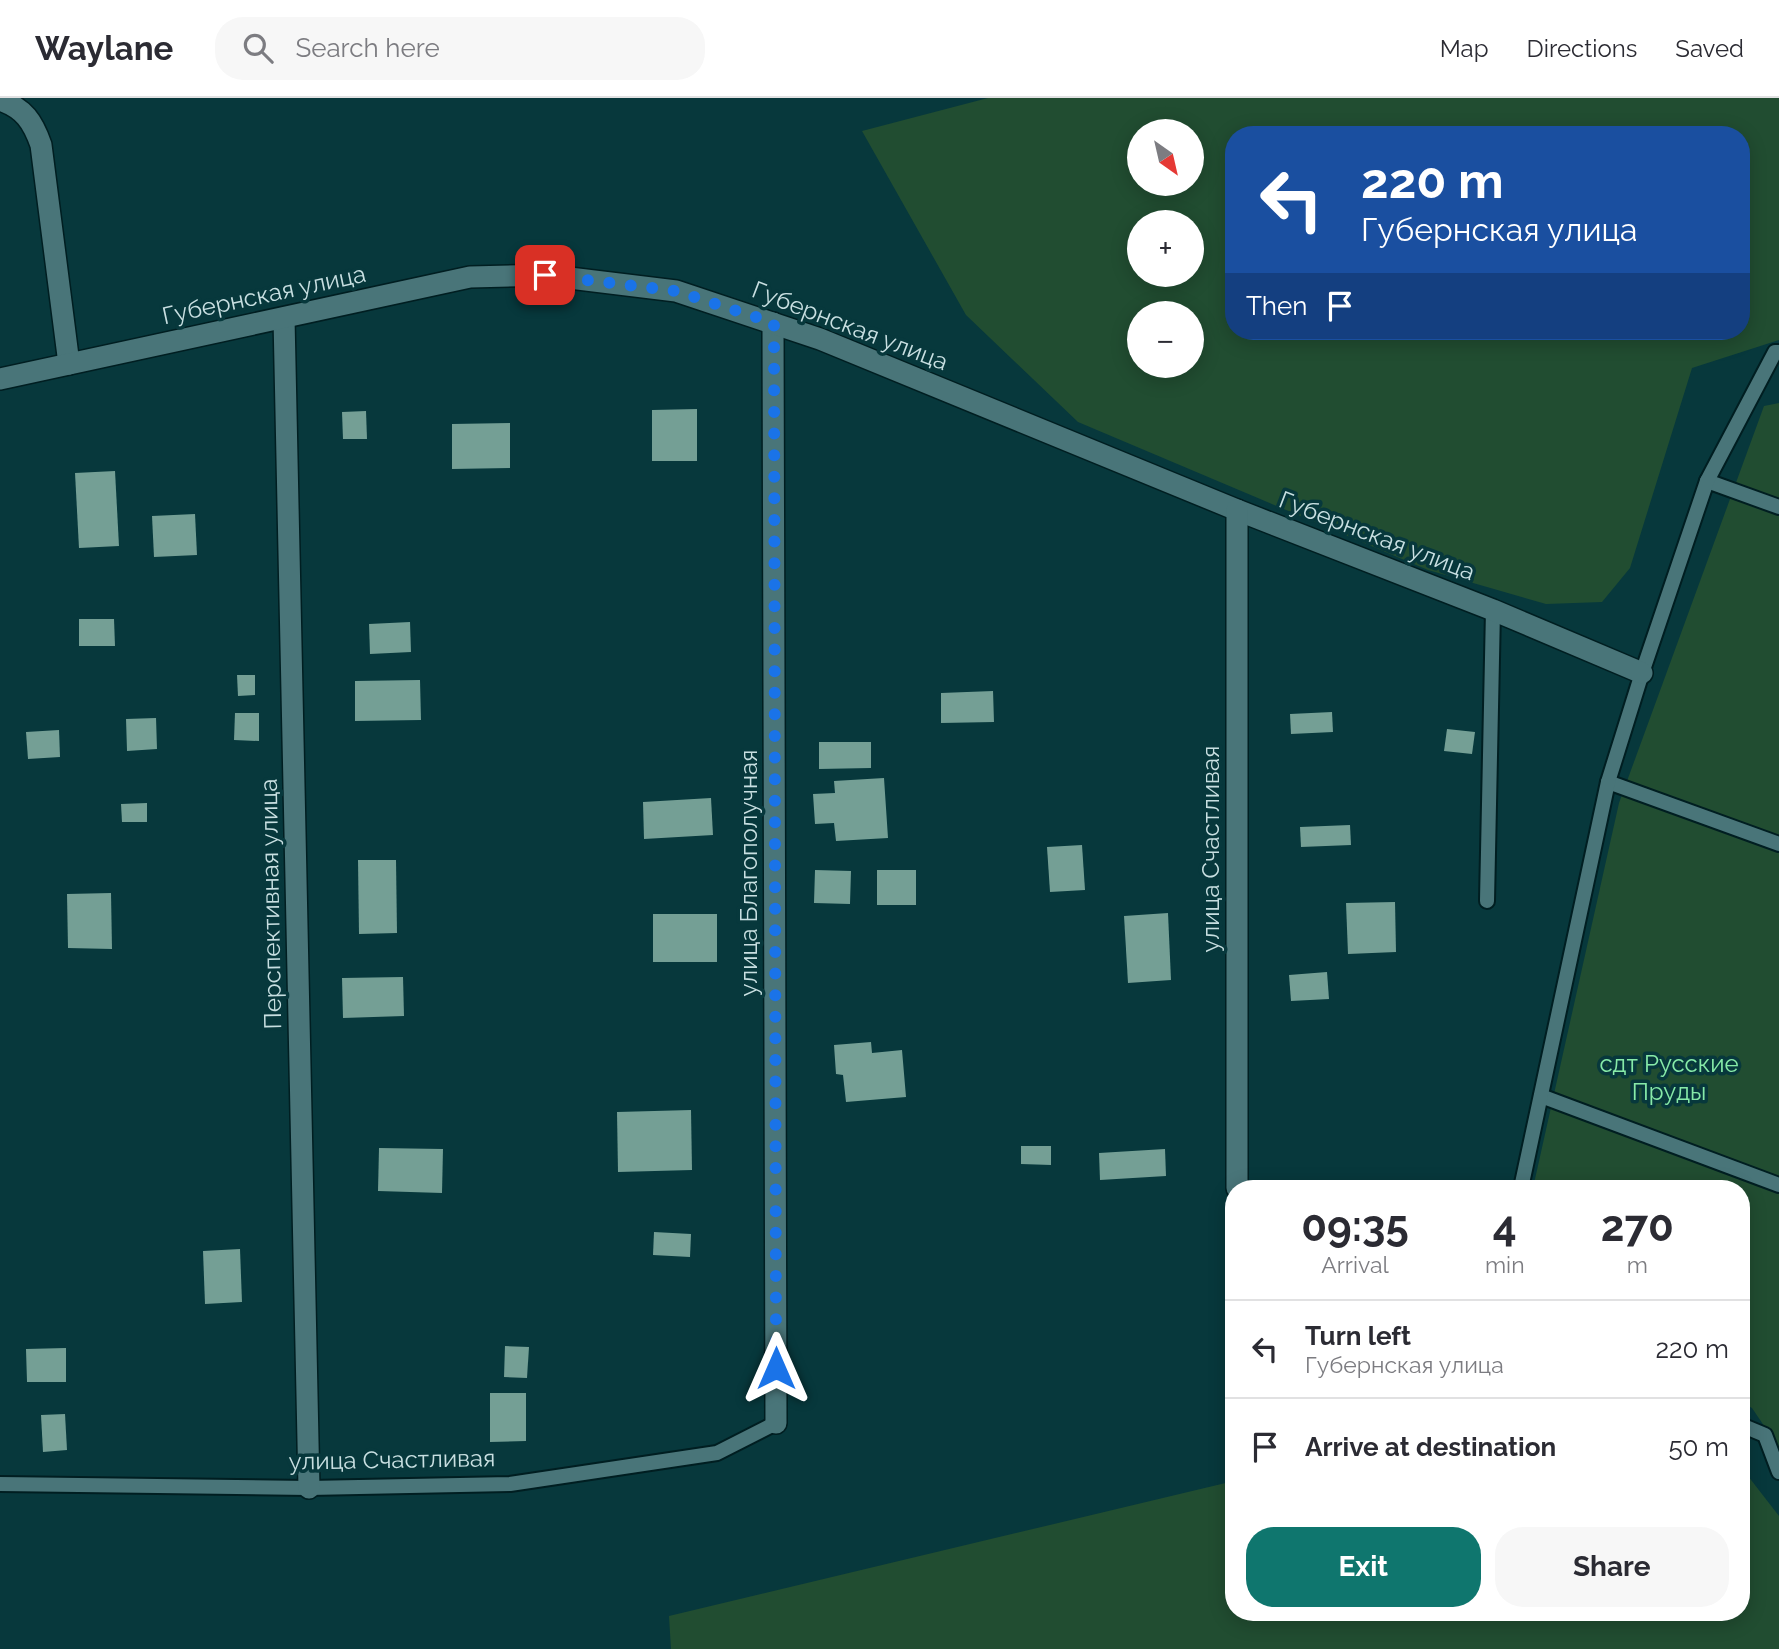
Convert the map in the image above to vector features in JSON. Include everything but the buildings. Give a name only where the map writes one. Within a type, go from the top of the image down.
[{"type":"street","points":[[0,100],[23,112],[35,126],[41,145],[69,364]]},
{"type":"street","name":"Губернская улица","points":[[0,379],[470,277],[545,275],[676,291],[820,339],[1237,510],[1493,610],[1642,673]]},
{"type":"street","name":"Перспективная улица","points":[[284,318],[309,1489]]},
{"type":"street","name":"улица Благополучная","points":[[774,323],[776,1423]]},
{"type":"street","name":"улица Счастливая","points":[[1237,510],[1237,1180]]},
{"type":"lane","points":[[1523,1180],[1608,782],[1707,481],[1775,352],[1779,352]]},
{"type":"lane","points":[[1707,481],[1779,507]]},
{"type":"lane","points":[[1487,901],[1493,610]]},
{"type":"lane","points":[[1608,782],[1779,844]]},
{"type":"lane","points":[[1541,1096],[1779,1185]]},
{"type":"lane","name":"улица Счастливая","points":[[0,1485],[309,1489],[524,1482],[717,1453],[776,1423]]},
{"type":"lane","points":[[1750,1429],[1765,1435],[1779,1472]]},
{"type":"green space","points":[[988,98],[1779,98],[1779,340],[1692,368],[1630,568],[1602,602],[1546,604],[1428,570],[1078,422],[966,315],[862,131]]},
{"type":"green space","name":"сдт Русские Пруды","points":[[1779,403],[1779,1448],[1750,1407],[1750,1180],[1535,1180],[1619,803],[1764,406]]},
{"type":"green space","points":[[1750,1479],[1779,1516],[1779,1649],[671,1649],[669,1616],[1225,1483],[1225,1621],[1750,1621]]},
{"type":"route","points":[[545,275],[676,291],[774,323],[776,1368]]}]
